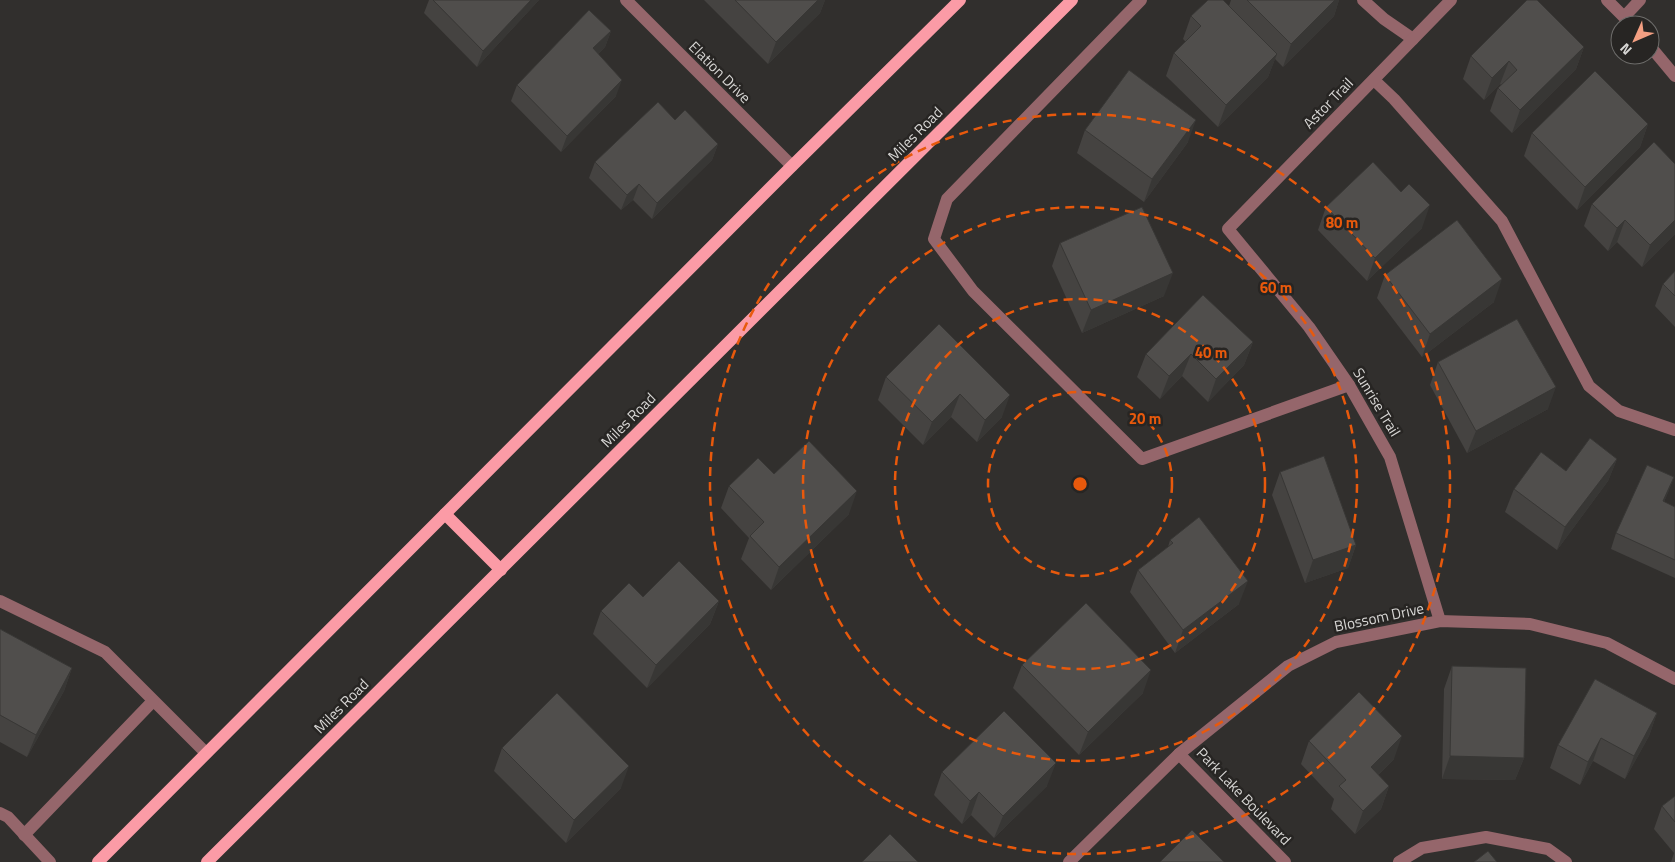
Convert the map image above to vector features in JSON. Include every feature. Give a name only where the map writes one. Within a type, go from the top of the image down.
[{"type":"main road","points":[[98,862],[960,0]]},
{"type":"main road","name":"Miles Road","points":[[207,862],[1072,0]]},
{"type":"main road","points":[[445,514],[501,570]]},
{"type":"street","name":"Elation Drive","points":[[626,0],[792,166]]},
{"type":"street","points":[[1141,0],[947,199],[934,238],[973,291],[1142,460],[1350,385]]},
{"type":"street","points":[[1363,0],[1384,19],[1413,39]]},
{"type":"street","name":"Astor Trail","points":[[1228,229],[1451,0]]},
{"type":"street","points":[[1607,0],[1624,15]]},
{"type":"street","points":[[1632,15],[1640,0]]},
{"type":"street","points":[[1660,58],[1675,76]]},
{"type":"street","points":[[1374,80],[1394,99],[1502,221],[1590,386],[1619,412],[1675,430]]},
{"type":"street","name":"Sunrise Trail","points":[[1228,229],[1309,327],[1350,385],[1390,456],[1440,621]]},
{"type":"street","points":[[0,601],[105,652],[206,753]]},
{"type":"street","name":"Blossom Drive","points":[[1069,862],[1179,754],[1288,666],[1336,642],[1440,621],[1530,624],[1607,643],[1675,679]]},
{"type":"street","points":[[24,835],[153,701]]},
{"type":"street","name":"Park Lake Boulevard","points":[[1179,754],[1285,862]]},
{"type":"street","points":[[0,813],[8,817],[50,862]]},
{"type":"street","points":[[1399,862],[1422,848],[1486,837],[1548,850],[1566,862]]},
{"type":"building","points":[[433,0],[531,0],[483,51]]},
{"type":"building","points":[[735,0],[818,0],[776,42]]},
{"type":"building","points":[[1208,0],[1223,0],[1277,54],[1226,105],[1174,53],[1201,26],[1191,16]]},
{"type":"building","points":[[1247,0],[1335,0],[1291,44]]},
{"type":"building","points":[[1527,0],[1537,0],[1584,47],[1520,110],[1498,88],[1517,70],[1509,61],[1492,78],[1471,56]]},
{"type":"building","points":[[589,10],[611,31],[593,48],[622,80],[567,136],[517,85]]},
{"type":"building","points":[[1129,70],[1196,120],[1152,179],[1085,130]]},
{"type":"building","points":[[1595,71],[1648,124],[1585,187],[1532,133]]},
{"type":"building","points":[[658,102],[675,120],[685,110],[718,144],[657,203],[639,184],[627,195],[595,162]]},
{"type":"building","points":[[1654,142],[1675,164],[1675,220],[1650,245],[1625,220],[1617,228],[1592,204]]},
{"type":"building","points":[[1373,162],[1401,192],[1409,184],[1430,205],[1375,258],[1326,207]]},
{"type":"building","points":[[1142,207],[1173,273],[1091,310],[1060,243]]},
{"type":"building","points":[[1457,220],[1502,279],[1430,334],[1385,275]]},
{"type":"building","points":[[1675,271],[1675,296],[1663,284]]},
{"type":"building","points":[[1203,295],[1253,342],[1216,379],[1191,354],[1169,376],[1146,354]]},
{"type":"building","points":[[1517,319],[1556,387],[1476,431],[1438,362]]},
{"type":"building","points":[[939,324],[1010,395],[985,420],[960,394],[932,422],[886,377]]},
{"type":"building","points":[[1590,438],[1617,459],[1565,527],[1514,489],[1541,452],[1566,471]]},
{"type":"building","points":[[809,441],[857,491],[779,567],[750,536],[764,522],[729,486],[758,458],[774,474]]},
{"type":"building","points":[[1324,456],[1356,545],[1313,560],[1280,472]]},
{"type":"building","points":[[1647,465],[1674,477],[1663,501],[1675,507],[1675,560],[1616,533]]},
{"type":"building","points":[[1199,517],[1248,581],[1183,630],[1138,570],[1173,543],[1170,540]]},
{"type":"building","points":[[679,561],[719,601],[656,665],[601,611],[629,583],[643,597]]},
{"type":"building","points":[[1086,603],[1151,670],[1088,732],[1022,665]]},
{"type":"building","points":[[0,629],[72,668],[36,735],[0,715]]},
{"type":"building","points":[[1452,666],[1526,668],[1524,758],[1450,756]]},
{"type":"building","points":[[1595,679],[1657,713],[1634,756],[1601,738],[1588,762],[1558,745]]},
{"type":"building","points":[[1359,692],[1402,736],[1371,767],[1389,786],[1363,811],[1339,786],[1346,780],[1309,741]]},
{"type":"building","points":[[557,693],[629,766],[574,820],[502,748]]},
{"type":"building","points":[[1004,711],[1056,763],[1003,816],[979,792],[970,801],[942,772]]},
{"type":"building","points":[[1675,796],[1675,822],[1662,806]]},
{"type":"building","points":[[1192,830],[1224,862],[1160,862]]},
{"type":"building","points":[[890,834],[918,862],[862,862]]},
{"type":"building","points":[[1488,851],[1497,862],[1474,862]]}]
